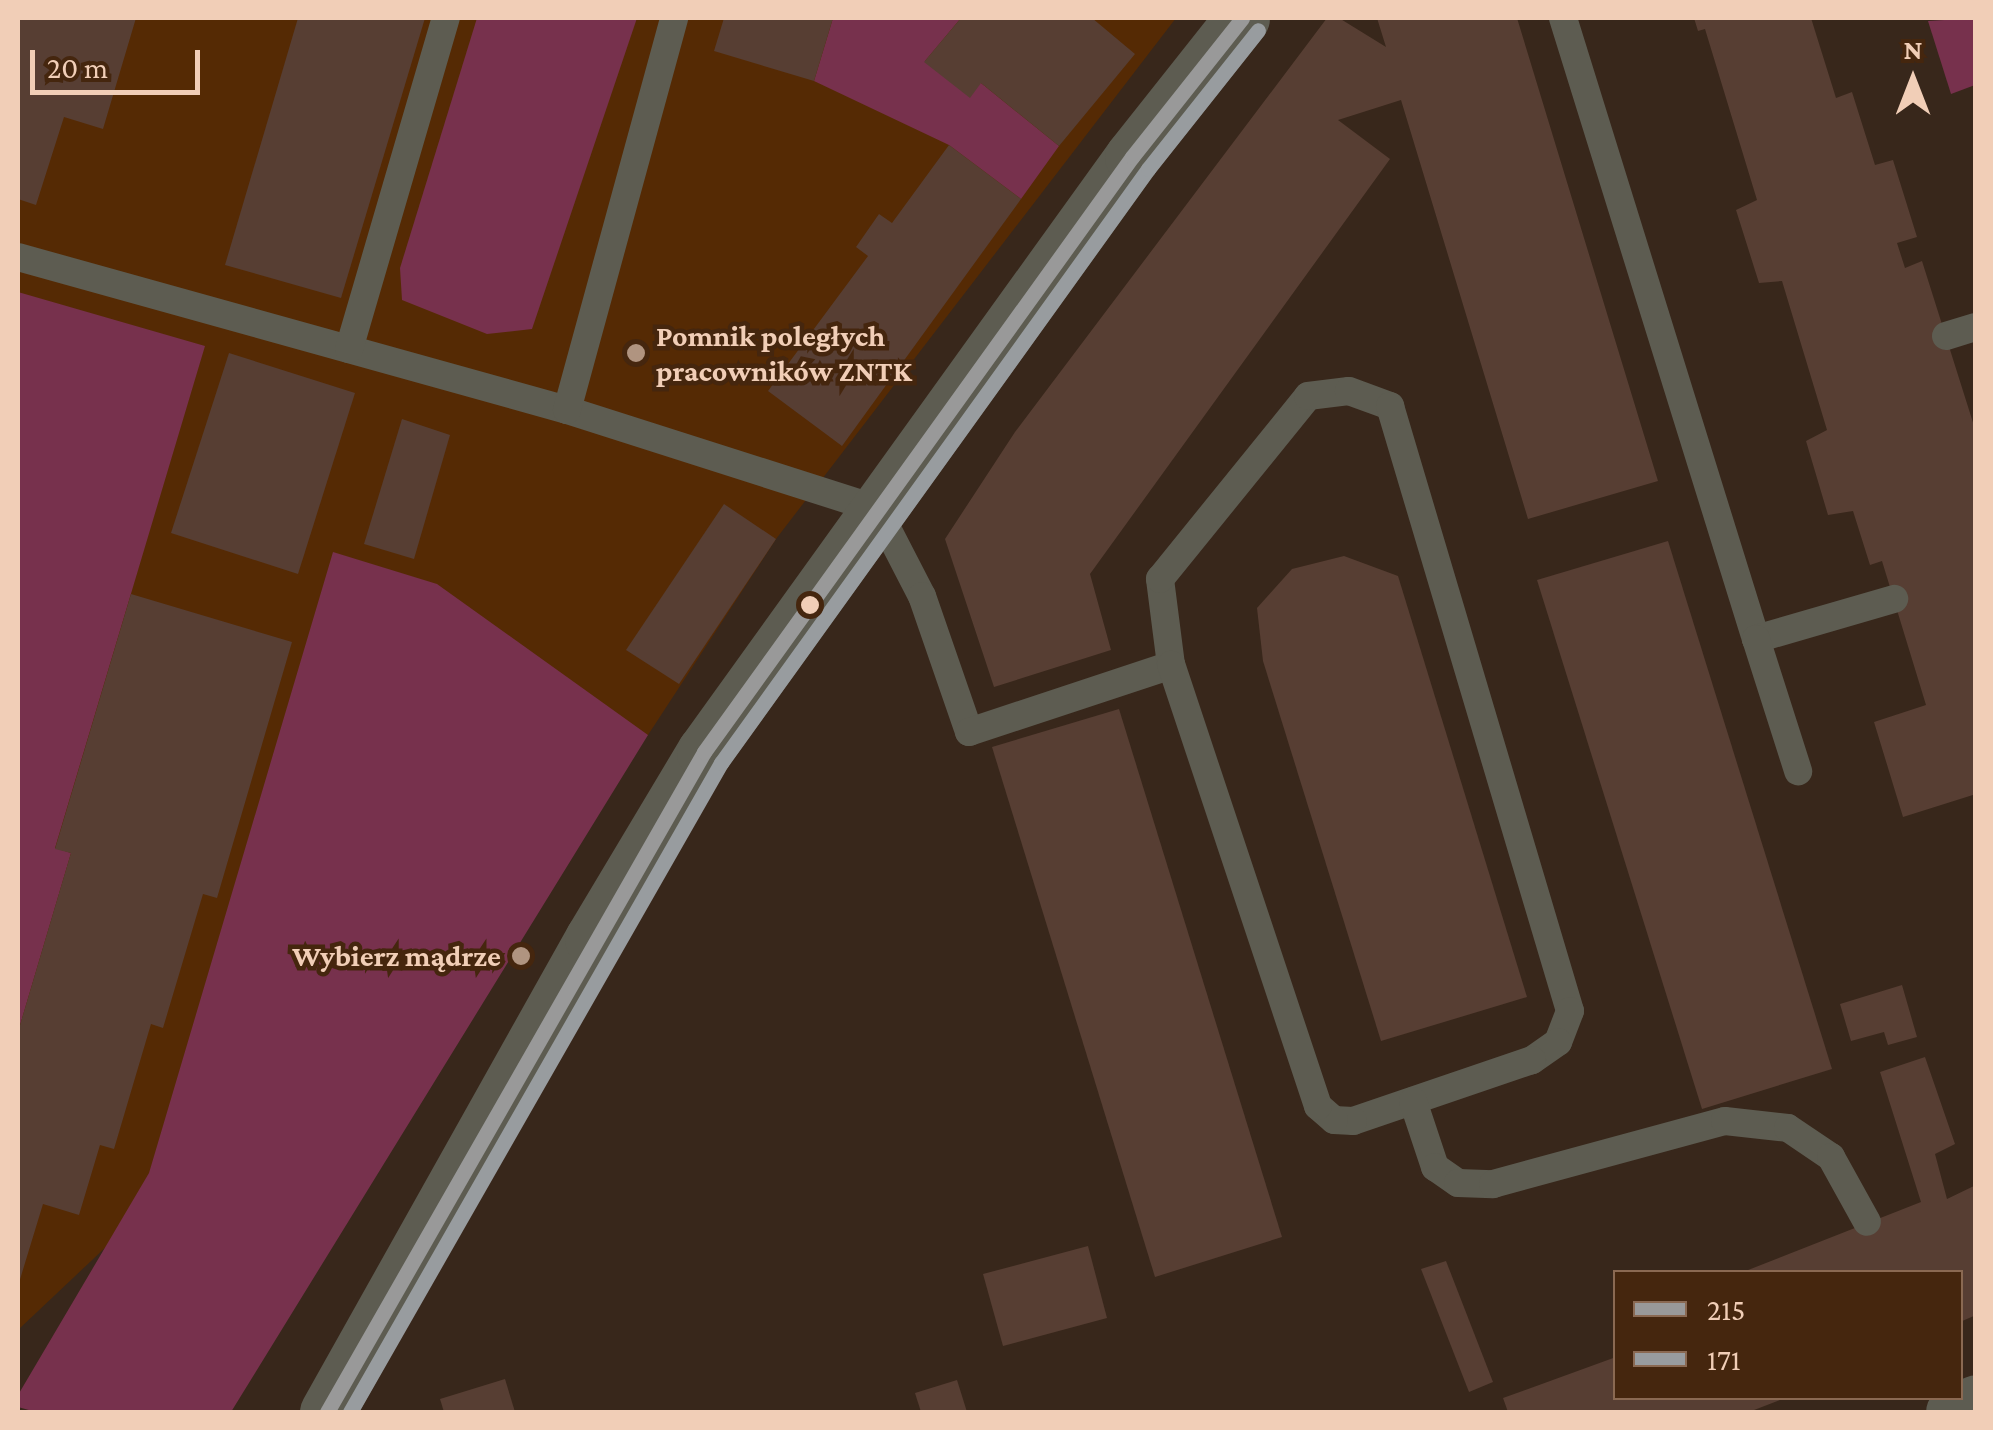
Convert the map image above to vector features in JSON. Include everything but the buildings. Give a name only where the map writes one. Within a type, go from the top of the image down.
[{"type":"street","points":[[327,1412],[592,939],[704,752],[1132,157],[1242,18]]},
{"type":"street","points":[[1953,1412],[1976,1402]]},
{"type":"lane","points":[[350,349],[446,18]]},
{"type":"lane","points":[[566,410],[674,18]]},
{"type":"lane","points":[[1563,18],[1798,771]]},
{"type":"lane","points":[[18,257],[566,410],[877,509],[922,596],[969,732],[1171,665]]},
{"type":"lane","points":[[1946,336],[1976,327]]},
{"type":"lane","points":[[1349,392],[1390,406],[1570,1011],[1558,1042],[1532,1060],[1353,1121],[1334,1120],[1318,1106],[1171,665],[1160,579],[1308,396],[1349,392]]},
{"type":"lane","points":[[1756,639],[1894,599]]},
{"type":"lane","points":[[1413,1102],[1435,1167],[1458,1183],[1493,1184],[1725,1121],[1788,1128],[1831,1157],[1867,1222]]},
{"type":"shaded area","points":[[18,18],[1176,18],[776,539],[648,735],[18,1330]]},
{"type":"shaded area","points":[[477,18],[637,18],[532,329],[487,334],[402,300],[400,268]]},
{"type":"shaded area","points":[[833,18],[961,18],[925,61],[981,83],[1059,146],[1021,199],[949,145],[814,81]]},
{"type":"shaded area","points":[[1976,18],[1975,85],[1951,94],[1928,21]]},
{"type":"shaded area","points":[[18,292],[205,346],[55,848],[71,853],[18,1032]]},
{"type":"shaded area","points":[[333,552],[437,584],[648,735],[231,1412],[36,1412],[18,1407],[18,1395],[149,1173]]},
{"type":"transit line","name":"215","points":[[327,1412],[704,752],[1132,157],[1242,18]]},
{"type":"transit line","name":"171","points":[[350,1412],[721,763],[1148,169],[1258,30]]},
{"type":"place","name":"Pomnik poległych pracowników ZNTK","points":[[636,353]]},
{"type":"place","name":"Wybierz mądrze","points":[[521,956]]}]
